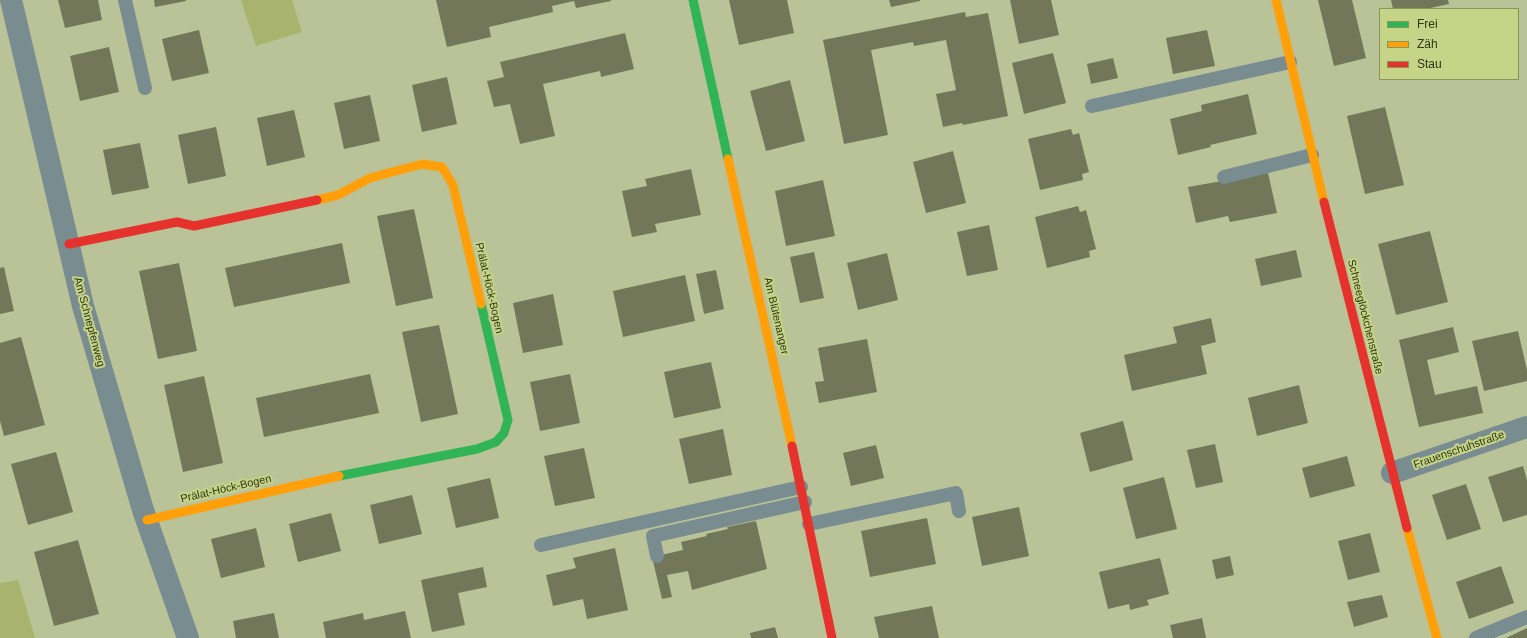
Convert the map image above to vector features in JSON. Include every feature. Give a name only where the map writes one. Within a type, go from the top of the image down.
[{"type":"street","name":"Am Schnepfenweg","points":[[11,0],[83,306],[148,520],[188,638]]},
{"type":"street","name":"Am Blütenanger","points":[[693,0],[810,524],[832,638]]},
{"type":"street","name":"Schneeglöckchenstraße","points":[[1276,0],[1312,155],[1392,473],[1437,638]]},
{"type":"street","name":"Prälat-Höck-Bogen","points":[[69,244],[177,222],[194,226],[330,197],[348,190],[370,178],[422,164],[442,167],[453,185],[508,420],[504,433],[496,442],[477,449],[358,472],[148,520]]},
{"type":"street","name":"Frauenschuhstraße","points":[[1392,473],[1527,427]]},
{"type":"lane","points":[[125,0],[145,88]]},
{"type":"lane","points":[[1092,106],[1290,62]]},
{"type":"lane","points":[[1224,178],[1312,155]]},
{"type":"lane","points":[[541,545],[801,487]]},
{"type":"lane","points":[[810,524],[956,493],[959,511]]},
{"type":"lane","points":[[657,556],[653,536],[805,502]]},
{"type":"lane","points":[[1476,638],[1527,617]]},
{"type":"green space","points":[[241,0],[292,0],[302,32],[256,46]]},
{"type":"green space","points":[[18,580],[35,638],[0,638],[0,583]]},
{"type":"building","points":[[58,0],[98,0],[102,20],[65,28]]},
{"type":"building","points":[[154,0],[186,0],[186,1],[155,7]]},
{"type":"building","points":[[436,0],[611,1],[576,8],[574,1],[552,6],[553,12],[489,27],[491,37],[447,47]]},
{"type":"building","points":[[729,0],[787,0],[794,33],[739,45]]},
{"type":"building","points":[[889,0],[920,0],[920,1],[891,7]]},
{"type":"building","points":[[1010,0],[1051,0],[1059,35],[1019,44]]},
{"type":"building","points":[[1318,0],[1352,0],[1366,58],[1334,66]]},
{"type":"building","points":[[1391,0],[1448,0],[1449,4],[1431,8],[1393,8]]},
{"type":"building","points":[[965,12],[966,17],[988,13],[1008,116],[963,125],[962,123],[943,127],[936,94],[956,90],[946,40],[914,46],[913,42],[871,50],[888,135],[844,144],[823,40]]},
{"type":"building","points":[[199,30],[209,73],[172,81],[162,39]]},
{"type":"building","points":[[1207,30],[1215,66],[1173,74],[1166,38]]},
{"type":"building","points":[[625,33],[634,69],[601,77],[600,71],[543,84],[555,136],[520,144],[510,104],[494,107],[487,81],[504,77],[500,62]]},
{"type":"building","points":[[109,47],[119,92],[80,101],[70,56]]},
{"type":"building","points":[[1053,53],[1066,103],[1024,114],[1012,63]]},
{"type":"building","points":[[1113,58],[1118,78],[1091,84],[1087,64]]},
{"type":"building","points":[[447,77],[457,124],[422,132],[412,85]]},
{"type":"building","points":[[790,80],[805,141],[766,151],[750,91]]},
{"type":"building","points":[[1248,94],[1257,134],[1210,145],[1211,147],[1178,155],[1170,119],[1202,111],[1201,105]]},
{"type":"building","points":[[370,95],[380,141],[344,149],[334,103]]},
{"type":"building","points":[[1385,107],[1404,185],[1365,194],[1347,116]]},
{"type":"building","points":[[294,110],[305,157],[267,166],[257,118]]},
{"type":"building","points":[[216,127],[226,176],[188,184],[178,135]]},
{"type":"building","points":[[1071,129],[1073,135],[1079,133],[1089,172],[1082,174],[1083,180],[1040,190],[1028,139]]},
{"type":"building","points":[[140,143],[149,188],[112,195],[103,150]]},
{"type":"building","points":[[953,151],[966,203],[926,213],[913,162]]},
{"type":"building","points":[[691,169],[701,215],[655,224],[657,232],[632,237],[622,191],[647,186],[645,179]]},
{"type":"building","points":[[1268,173],[1277,213],[1230,222],[1228,216],[1196,223],[1188,187]]},
{"type":"building","points":[[823,180],[835,236],[786,246],[775,191]]},
{"type":"building","points":[[1078,206],[1080,212],[1086,210],[1096,249],[1089,251],[1090,257],[1047,268],[1035,217]]},
{"type":"building","points":[[414,209],[433,298],[396,306],[377,216]]},
{"type":"building","points":[[989,225],[998,270],[967,276],[957,232]]},
{"type":"building","points":[[1430,231],[1448,302],[1396,315],[1378,244]]},
{"type":"building","points":[[342,243],[350,283],[234,307],[225,268]]},
{"type":"building","points":[[1296,250],[1302,277],[1261,286],[1255,259]]},
{"type":"building","points":[[814,252],[824,298],[800,303],[790,257]]},
{"type":"building","points":[[887,253],[898,300],[858,310],[847,263]]},
{"type":"building","points":[[179,263],[197,351],[158,359],[139,271]]},
{"type":"building","points":[[4,267],[14,311],[0,314],[0,268]]},
{"type":"building","points":[[716,270],[724,309],[704,314],[696,274]]},
{"type":"building","points":[[685,275],[695,321],[623,337],[613,291]]},
{"type":"building","points":[[553,294],[563,345],[523,353],[513,303]]},
{"type":"building","points":[[1211,318],[1216,342],[1201,346],[1207,374],[1132,391],[1124,355],[1177,343],[1173,327]]},
{"type":"building","points":[[439,325],[458,414],[421,422],[402,332]]},
{"type":"building","points":[[1453,327],[1459,352],[1427,360],[1435,395],[1477,386],[1483,413],[1419,427],[1399,340]]},
{"type":"building","points":[[1518,331],[1527,370],[1527,381],[1484,391],[1472,341]]},
{"type":"building","points":[[21,337],[45,425],[4,436],[0,421],[0,343]]},
{"type":"building","points":[[867,339],[877,392],[819,403],[815,382],[824,381],[818,348]]},
{"type":"building","points":[[711,362],[721,408],[674,418],[664,372]]},
{"type":"building","points":[[370,374],[379,413],[264,437],[256,398]]},
{"type":"building","points":[[570,374],[580,423],[540,431],[530,382]]},
{"type":"building","points":[[204,376],[223,463],[183,472],[164,385]]},
{"type":"building","points":[[1299,385],[1308,423],[1257,436],[1248,398]]},
{"type":"building","points":[[1123,421],[1133,460],[1090,472],[1080,433]]},
{"type":"building","points":[[723,429],[732,475],[689,484],[679,439]]},
{"type":"building","points":[[1215,444],[1223,482],[1196,488],[1187,450]]},
{"type":"building","points":[[876,445],[884,478],[851,486],[843,453]]},
{"type":"building","points":[[584,448],[595,498],[555,506],[544,456]]},
{"type":"building","points":[[56,452],[73,512],[28,525],[11,464]]},
{"type":"building","points":[[1347,456],[1355,486],[1310,498],[1302,468]]},
{"type":"building","points":[[1523,466],[1527,480],[1527,515],[1503,522],[1488,477]]},
{"type":"building","points":[[1164,477],[1177,529],[1136,539],[1123,488]]},
{"type":"building","points":[[490,478],[499,518],[456,528],[447,488]]},
{"type":"building","points":[[1466,484],[1481,529],[1447,540],[1432,495]]},
{"type":"building","points":[[412,495],[422,534],[379,544],[370,505]]},
{"type":"building","points":[[1019,507],[1029,556],[982,566],[972,517]]},
{"type":"building","points":[[331,513],[341,551],[298,562],[289,524]]},
{"type":"building","points":[[927,518],[936,564],[870,577],[861,531]]},
{"type":"building","points":[[756,521],[767,569],[692,590],[688,571],[667,575],[672,597],[662,599],[652,557],[683,550],[681,542],[707,536],[706,534],[728,529],[727,527]]},
{"type":"building","points":[[256,528],[265,567],[221,578],[211,539]]},
{"type":"building","points":[[1370,533],[1380,572],[1348,580],[1338,541]]},
{"type":"building","points":[[78,540],[99,614],[54,626],[34,552]]},
{"type":"building","points":[[615,548],[628,610],[587,619],[583,599],[553,606],[546,575],[576,568],[573,558]]},
{"type":"building","points":[[1230,556],[1234,575],[1216,579],[1212,560]]},
{"type":"building","points":[[1160,558],[1169,594],[1147,600],[1149,605],[1130,610],[1129,604],[1108,609],[1099,572]]},
{"type":"building","points":[[1501,566],[1514,603],[1469,619],[1456,582]]},
{"type":"building","points":[[483,567],[487,587],[458,593],[465,625],[432,632],[421,580]]},
{"type":"building","points":[[1382,595],[1388,617],[1354,627],[1347,602]]},
{"type":"building","points":[[932,606],[939,638],[879,638],[874,617]]},
{"type":"building","points":[[405,611],[411,638],[326,638],[323,622],[363,613],[364,620]]},
{"type":"building","points":[[274,613],[279,638],[236,638],[233,621]]},
{"type":"building","points":[[1202,618],[1206,638],[1173,638],[1170,625]]},
{"type":"building","points":[[775,627],[778,638],[751,638],[750,633]]},
{"type":"building","points":[[1527,628],[1527,638],[1506,638]]},
{"type":"traffic: fast","points":[[693,0],[728,159]]},
{"type":"traffic: fast","points":[[339,476],[477,449],[496,442],[504,433],[508,420],[481,304]]},
{"type":"traffic: slow","points":[[1276,0],[1324,202]]},
{"type":"traffic: slow","points":[[728,159],[792,446]]},
{"type":"traffic: slow","points":[[317,200],[338,195],[370,178],[422,164],[442,167],[453,185],[481,304]]},
{"type":"traffic: slow","points":[[147,520],[339,476]]},
{"type":"traffic: slow","points":[[1407,528],[1437,638]]},
{"type":"traffic: jam","points":[[69,244],[177,222],[194,226],[317,200]]},
{"type":"traffic: jam","points":[[1324,202],[1407,528]]},
{"type":"traffic: jam","points":[[792,446],[832,638]]}]
